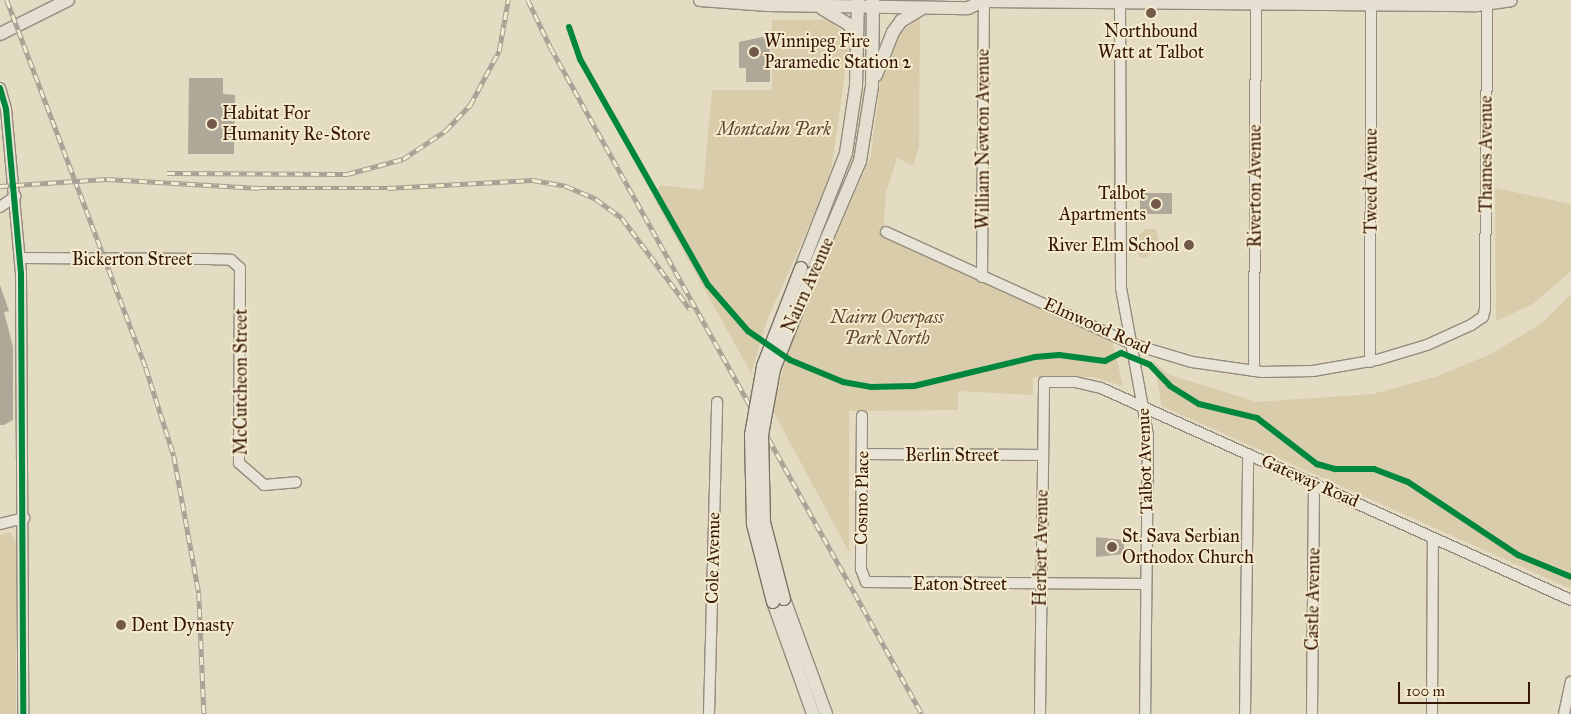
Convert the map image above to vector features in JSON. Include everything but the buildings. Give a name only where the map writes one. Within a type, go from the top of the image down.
[{"type":"main road","points":[[0,34],[68,0]]},
{"type":"main road","points":[[700,0],[816,6],[873,3],[924,8],[968,8],[983,0],[1372,2],[1488,2],[1511,0]]},
{"type":"main road","name":"Nairn Avenue","points":[[813,714],[778,600],[764,522],[762,436],[774,369],[846,153],[858,50],[858,3]]},
{"type":"main road","name":"Nairn Avenue","points":[[807,271],[854,179],[872,86],[873,3]]},
{"type":"main road","points":[[816,6],[837,14],[850,25],[858,50]]},
{"type":"main road","points":[[872,86],[893,32],[901,21],[924,8]]},
{"type":"main road","name":"Nairn Avenue","points":[[778,600],[826,714]]},
{"type":"street","name":"William Newton Avenue","points":[[982,277],[983,0]]},
{"type":"street","name":"Talbot Avenue","points":[[1120,1],[1120,266],[1144,407],[1145,714]]},
{"type":"street","name":"Riverton Avenue","points":[[1254,371],[1256,1]]},
{"type":"street","name":"Tweed Avenue","points":[[1370,362],[1372,2]]},
{"type":"street","name":"Thames Avenue","points":[[1485,309],[1488,2]]},
{"type":"street","points":[[0,88],[16,196],[21,258],[24,518],[23,714]]},
{"type":"street","points":[[0,120],[8,134]]},
{"type":"street","points":[[0,207],[16,196]]},
{"type":"street","name":"Elmwood Road","points":[[886,232],[1132,344],[1192,362],[1254,371],[1313,371],[1370,362],[1427,345],[1462,329],[1483,317],[1485,309]]},
{"type":"street","name":"Bickerton Street","points":[[21,258],[231,260],[240,268]]},
{"type":"street","name":"McCutcheon Street","points":[[240,268],[239,463],[264,485],[296,482]]},
{"type":"street","name":"Gateway Road","points":[[1044,382],[1093,385],[1571,600]]},
{"type":"street","name":"Herbert Avenue","points":[[1040,714],[1040,584],[1044,382]]},
{"type":"street","name":"Cole Avenue","points":[[709,714],[717,402]]},
{"type":"street","name":"Cosmo Place","points":[[862,416],[861,569],[864,580]]},
{"type":"street","name":"Berlin Street","points":[[862,454],[1042,455]]},
{"type":"street","points":[[1245,714],[1248,454]]},
{"type":"street","name":"Castle Avenue","points":[[1312,714],[1314,483]]},
{"type":"street","points":[[0,524],[24,518]]},
{"type":"street","points":[[1432,714],[1433,538]]},
{"type":"street","name":"Eaton Street","points":[[864,580],[1040,584],[1146,584]]},
{"type":"street","points":[[1564,714],[1571,682]]},
{"type":"green space","name":"Nairn Overpass Park North","points":[[920,18],[919,146],[913,166],[897,158],[886,192],[883,236],[1112,341],[1123,386],[1093,377],[1033,377],[1033,395],[958,391],[958,410],[849,411],[849,552],[773,411],[789,344],[871,156],[880,83],[888,57],[901,32]]},
{"type":"green space","name":"Montcalm Park","points":[[772,20],[828,20],[844,33],[849,46],[832,165],[821,199],[768,318],[751,373],[653,197],[660,185],[703,190],[712,90],[772,90]]},
{"type":"green space","points":[[1495,188],[1571,204],[1571,271],[1533,304],[1496,321]]},
{"type":"green space","points":[[1145,229],[1156,229],[1160,246],[1145,258],[1140,257],[1134,246],[1140,242],[1139,235]]},
{"type":"green space","points":[[1571,294],[1571,589],[1162,406],[1153,360],[1167,374],[1257,402],[1373,394],[1435,377],[1491,354],[1542,323]]},
{"type":"green space","points":[[10,532],[16,542],[16,714],[0,714],[0,535]]},
{"type":"railway","points":[[7,0],[146,368],[174,456],[199,593],[204,714]]},
{"type":"railway","points":[[167,173],[347,174],[403,159],[445,131],[470,105],[499,51],[508,0]]},
{"type":"railway","points":[[528,0],[551,48],[922,714]]},
{"type":"railway","points":[[0,186],[107,179],[259,188],[388,188],[533,180],[566,186],[596,199],[622,218],[690,309]]},
{"type":"cycle path","points":[[569,27],[580,59],[708,285],[748,331],[790,360],[843,382],[871,387],[914,386],[1035,357],[1059,355],[1105,361],[1121,353],[1150,365],[1170,386],[1199,404],[1257,418],[1317,464],[1335,469],[1374,469],[1408,482],[1518,555],[1571,577]]},
{"type":"cycle path","points":[[0,88],[6,109],[21,273],[23,714]]},
{"type":"place","name":"Northbound Watt at Talbot","points":[[1151,13]]},
{"type":"place","name":"Winnipeg Fire Paramedic Station 2","points":[[754,52]]},
{"type":"place","name":"Habitat For Humanity Re-Store","points":[[212,124]]},
{"type":"place","name":"Talbot Apartments","points":[[1156,204]]},
{"type":"place","name":"River Elm School","points":[[1189,245]]},
{"type":"place","name":"St. Sava Serbian Orthodox Church","points":[[1112,547]]},
{"type":"place","name":"Dent Dynasty","points":[[121,625]]}]
